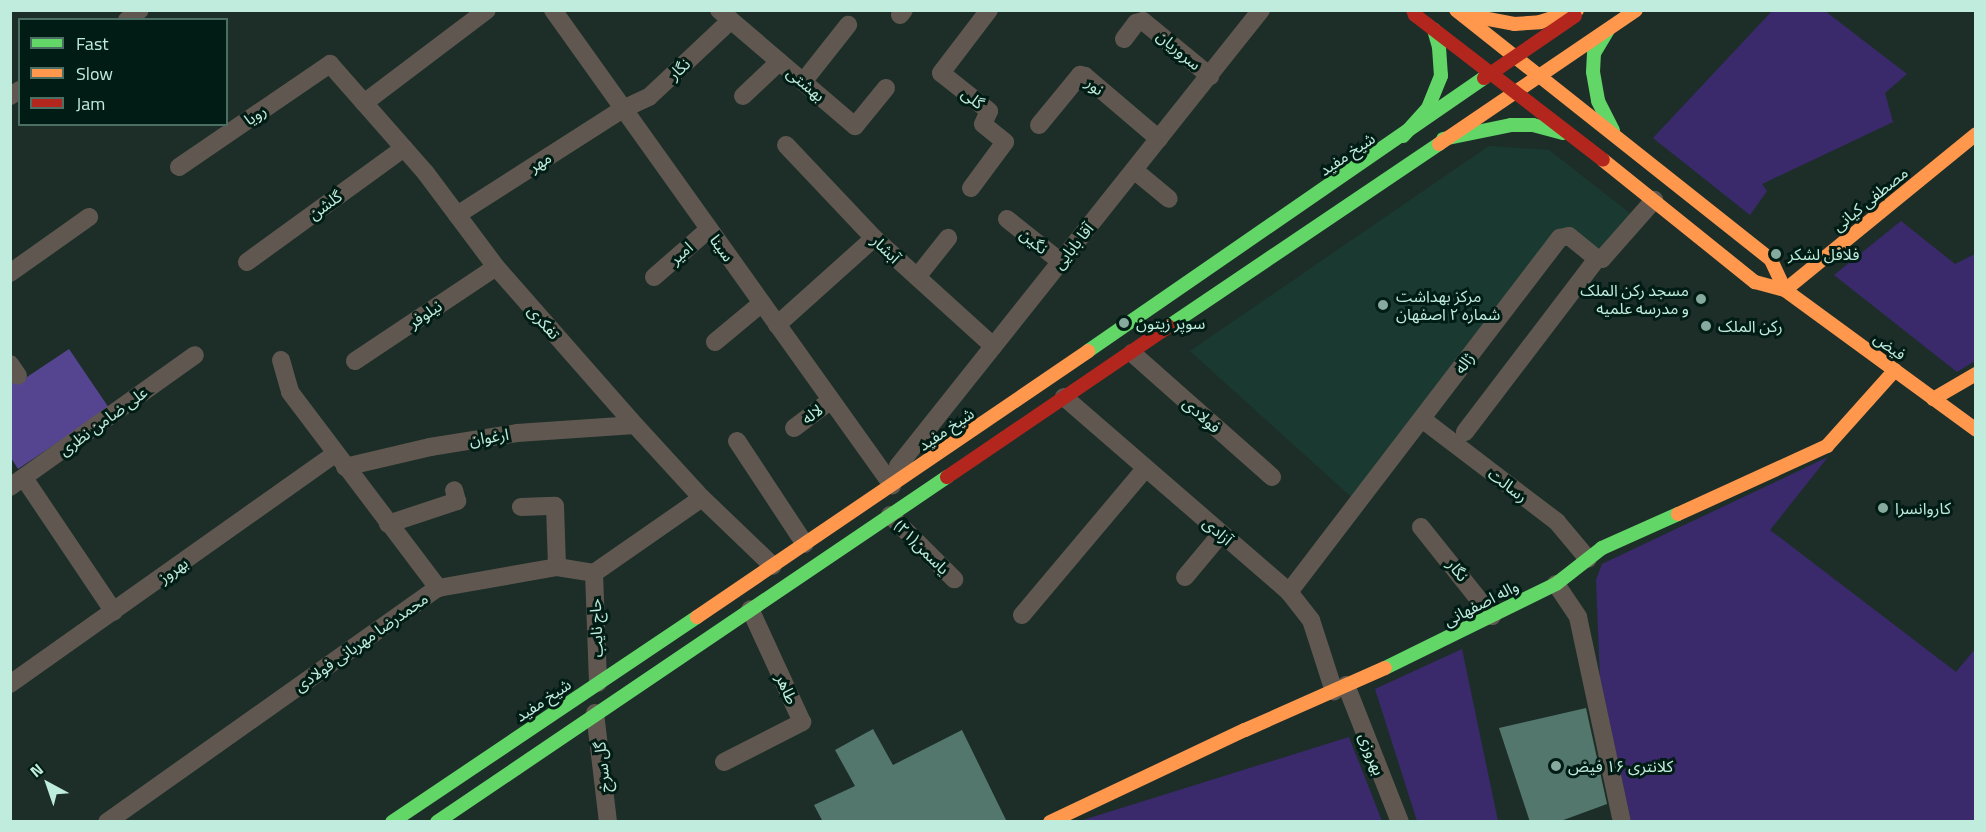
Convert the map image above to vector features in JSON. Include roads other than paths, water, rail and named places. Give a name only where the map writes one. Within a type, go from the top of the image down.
[{"type":"main road","points":[[1413,10],[1489,74],[1572,135],[1755,282],[1785,290]]},
{"type":"main road","points":[[1459,11],[1484,21],[1514,24],[1540,22],[1577,10]]},
{"type":"main road","name":"شیخ مفید","points":[[392,822],[1183,287],[1582,10]]},
{"type":"main road","points":[[437,822],[596,712],[1132,353],[1443,139],[1636,10]]},
{"type":"main road","points":[[1459,11],[1771,260],[1785,290]]},
{"type":"main road","points":[[1402,136],[1428,108],[1441,76],[1440,47],[1434,30]]},
{"type":"main road","points":[[1608,30],[1594,53],[1593,72],[1598,101],[1615,134]]},
{"type":"main road","points":[[1443,139],[1511,125],[1533,125],[1572,135]]},
{"type":"main road","name":"مصطفی کیانی","points":[[1785,290],[1976,134]]},
{"type":"main road","points":[[1221,260],[1220,268],[1223,275],[1238,280]]},
{"type":"main road","points":[[1183,287],[1192,286],[1200,291],[1202,299],[1198,308]]},
{"type":"main road","name":"فیض","points":[[1785,290],[1976,430]]},
{"type":"main road","name":"واله اصفهانی","points":[[1050,822],[1245,730],[1406,659],[1556,584],[1602,548],[1676,512],[1827,446],[1894,370]]},
{"type":"main road","points":[[1934,399],[1976,375]]},
{"type":"street","points":[[364,103],[487,10]]},
{"type":"street","name":"سینا","points":[[553,10],[892,485]]},
{"type":"street","name":"گلی","points":[[971,188],[1005,141],[983,124],[989,111],[940,73],[989,10]]},
{"type":"street","name":"آقا بابایی","points":[[892,485],[898,466],[1261,10]]},
{"type":"street","name":"نگار","points":[[622,109],[649,97],[723,13]]},
{"type":"street","name":"بهشتی","points":[[723,13],[855,126],[886,88]]},
{"type":"street","name":"سروریان","points":[[1124,39],[1136,23],[1143,21],[1210,76]]},
{"type":"street","points":[[803,82],[848,25]]},
{"type":"street","points":[[743,96],[779,62]]},
{"type":"street","name":"تفکری","points":[[330,64],[404,148],[496,267],[635,425],[702,498],[773,566]]},
{"type":"street","name":"رویا","points":[[179,166],[330,64]]},
{"type":"street","name":"نور","points":[[1039,125],[1080,75],[1085,76],[1159,139]]},
{"type":"street","name":"مهر","points":[[457,215],[622,109]]},
{"type":"street","name":"آبشار","points":[[786,145],[874,238],[993,346]]},
{"type":"street","name":"گلشن","points":[[247,262],[404,148]]},
{"type":"street","points":[[1134,170],[1169,199]]},
{"type":"street","points":[[1465,432],[1597,259],[1606,256],[1654,200]]},
{"type":"street","points":[[10,273],[89,217]]},
{"type":"street","name":"نگین","points":[[1007,219],[1060,262]]},
{"type":"street","name":"امیر","points":[[654,277],[709,229]]},
{"type":"street","name":"ژاله","points":[[1289,592],[1560,238],[1569,236],[1597,259]]},
{"type":"street","points":[[777,325],[874,238]]},
{"type":"street","points":[[916,277],[948,238]]},
{"type":"street","name":"نیلوفر","points":[[355,361],[496,267]]},
{"type":"street","points":[[715,342],[762,303]]},
{"type":"street","name":"فولادی","points":[[1132,353],[1272,477]]},
{"type":"street","name":"علی ضامن نظری","points":[[17,482],[195,355]]},
{"type":"street","points":[[281,360],[290,392],[438,588]]},
{"type":"street","name":"آزادی","points":[[1064,397],[1289,592],[1311,621],[1340,688]]},
{"type":"street","name":"لاله","points":[[794,428],[831,400]]},
{"type":"street","name":"رسالت","points":[[1422,419],[1557,522],[1588,560]]},
{"type":"street","name":"ارغوان","points":[[340,460],[517,433],[635,425]]},
{"type":"street","points":[[737,441],[805,544]]},
{"type":"street","name":"بهروز","points":[[10,684],[340,460]]},
{"type":"street","points":[[1022,615],[1146,468]]},
{"type":"street","points":[[17,482],[114,612]]},
{"type":"street","points":[[388,524],[457,501],[454,490]]},
{"type":"street","points":[[594,573],[702,498]]},
{"type":"street","points":[[521,507],[555,506],[557,567]]},
{"type":"street","name":"یاسمن(۲۱)","points":[[890,515],[954,579]]},
{"type":"street","name":"نگار","points":[[1421,527],[1492,616]]},
{"type":"street","points":[[1185,578],[1221,534]]},
{"type":"street","name":"محمدرضا مهربانی فولادی","points":[[106,822],[438,588],[557,567],[594,573]]},
{"type":"street","name":"حاج نایب","points":[[594,573],[597,683]]},
{"type":"street","points":[[1556,584],[1578,617],[1622,822]]},
{"type":"street","name":"طاهر","points":[[724,762],[802,722],[750,609]]},
{"type":"street","name":"بهروزی","points":[[1340,688],[1400,822]]},
{"type":"street","name":"گل سرخ","points":[[596,712],[608,822]]},
{"type":"place","name":"فلافل لشکر","points":[[1776,254]]},
{"type":"place","name":"مسجد رکن الملک و مدرسه علمیه","points":[[1701,299]]},
{"type":"place","name":"مرکز بهداشت شماره ۲ اصفهان","points":[[1383,305]]},
{"type":"place","name":"سوپر زیتون","points":[[1124,323]]},
{"type":"place","name":"رکن الملک","points":[[1706,326]]},
{"type":"place","name":"کاروانسرا","points":[[1883,508]]},
{"type":"place","name":"کلانتری ۱۶ فیض","points":[[1556,766]]}]
